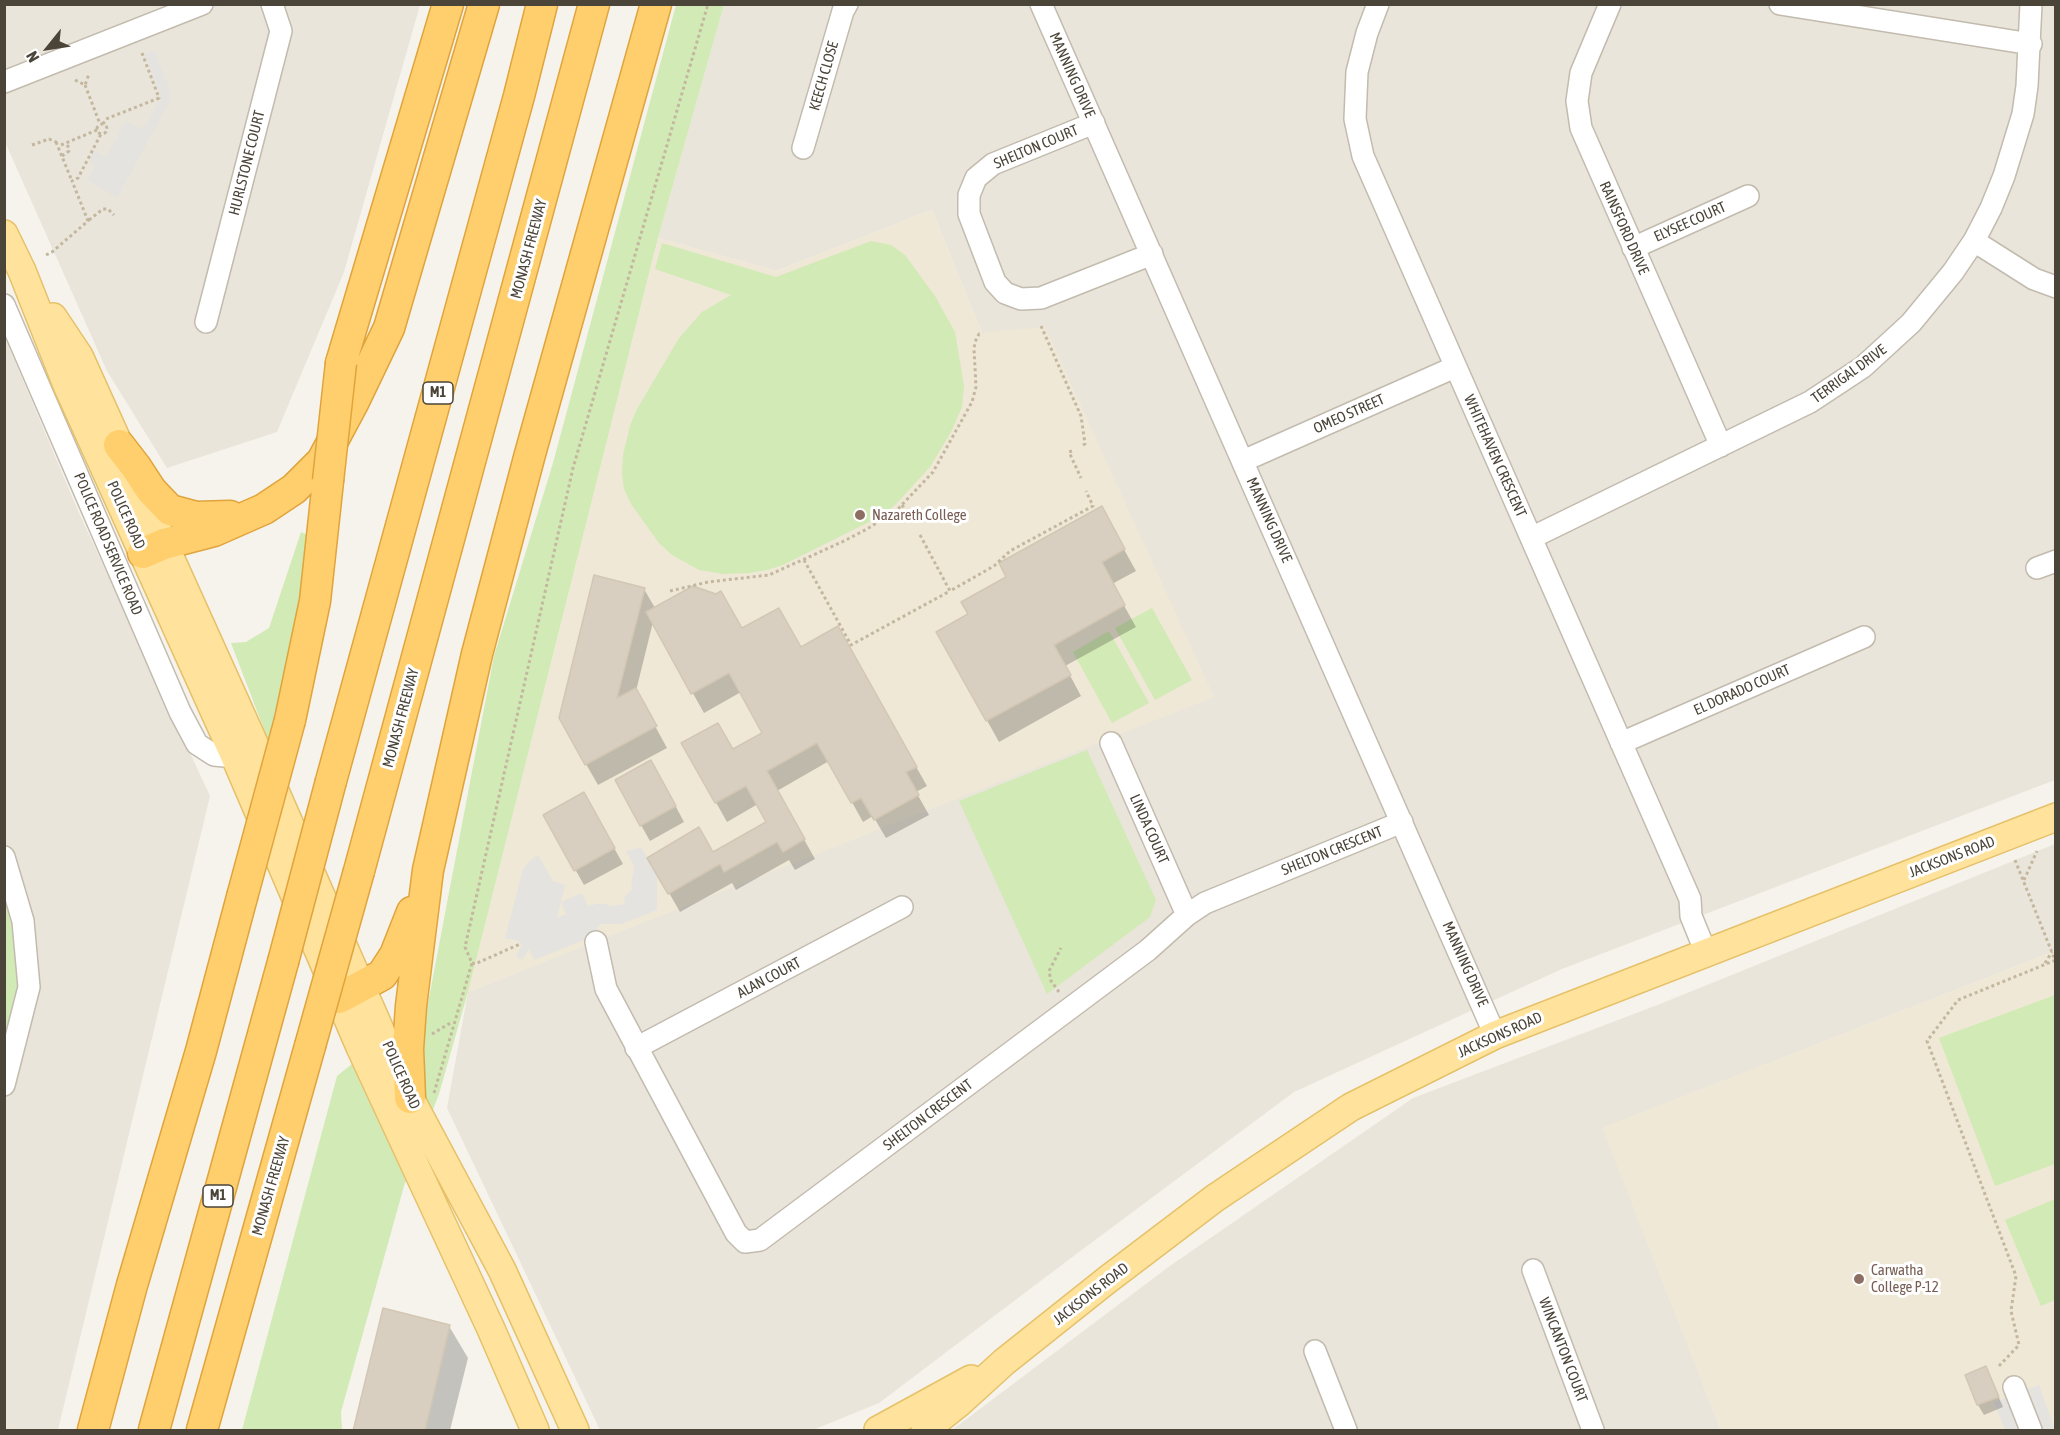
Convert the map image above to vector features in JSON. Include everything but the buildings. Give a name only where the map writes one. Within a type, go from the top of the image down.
[{"type":"highway","points":[[93,1431],[132,1285],[243,897],[290,720],[315,601],[341,363],[448,4]]},
{"type":"highway","points":[[153,549],[214,531],[264,509],[294,489],[322,461],[389,328],[484,4]]},
{"type":"highway","name":"M1","points":[[154,1431],[519,96],[542,4]]},
{"type":"highway","name":"MONASH FREEWAY","points":[[202,1431],[359,871],[594,4]]},
{"type":"highway","points":[[545,191],[610,4]]},
{"type":"highway","points":[[422,1096],[408,1049],[428,870],[477,654],[530,454],[656,4]]},
{"type":"highway","points":[[119,445],[151,490],[170,510],[196,517],[226,517],[264,509]]},
{"type":"highway","points":[[351,992],[382,975],[395,955],[428,870]]},
{"type":"main road","name":"POLICE ROAD","points":[[4,234],[13,275],[240,713],[351,992],[535,1431]]},
{"type":"main road","name":"POLICE ROAD","points":[[13,275],[78,356],[119,445],[153,549],[235,757],[351,992],[422,1096],[574,1431]]},
{"type":"main road","name":"JACKSONS ROAD","points":[[925,1431],[1004,1362],[1215,1198],[1351,1107],[1496,1035],[2055,817]]},
{"type":"main road","points":[[491,1329],[488,1296],[478,1273],[478,1267],[483,1261],[488,1261],[502,1270]]},
{"type":"main road","name":"JACKSONS ROAD","points":[[878,1431],[1004,1362]]},
{"type":"street","points":[[4,82],[202,4]]},
{"type":"street","name":"HURLSTONE COURT","points":[[206,322],[281,31],[272,4]]},
{"type":"street","name":"KEECH CLOSE","points":[[803,148],[843,10],[847,4]]},
{"type":"street","name":"MANNING DRIVE","points":[[1041,4],[1496,1035]]},
{"type":"street","name":"WHITEHAVEN CRESCENT","points":[[1378,4],[1367,33],[1357,72],[1355,119],[1358,138],[1370,172],[1690,899],[1691,916],[1713,951]]},
{"type":"street","name":"RAINSFORD DRIVE","points":[[1610,4],[1581,73],[1577,101],[1578,115],[1587,144],[1721,446]]},
{"type":"street","points":[[1780,4],[1806,10],[2031,44]]},
{"type":"street","name":"TERRIGAL DRIVE","points":[[1531,538],[1810,402],[1863,367],[1932,300],[1974,241],[1991,208],[2014,145],[2023,114],[2031,44],[2031,4]]},
{"type":"street","name":"SHELTON COURT","points":[[1094,123],[993,164],[976,178],[969,195],[969,214],[995,282],[1005,293],[1021,299],[1041,298],[1152,254]]},
{"type":"street","name":"ELYSEE COURT","points":[[1633,248],[1748,196]]},
{"type":"street","points":[[1974,241],[2034,279],[2055,287]]},
{"type":"street","name":"POLICE ROAD SERVICE ROAD","points":[[4,305],[180,712],[197,744],[214,755],[235,757]]},
{"type":"street","name":"OMEO STREET","points":[[1243,461],[1455,367]]},
{"type":"street","name":"EL DORADO COURT","points":[[1621,743],[1864,637]]},
{"type":"street","name":"POLICE ROAD","points":[[235,757],[243,744],[240,713]]},
{"type":"street","name":"LINDA COURT","points":[[1111,743],[1187,915]]},
{"type":"street","name":"SHELTON CRESCENT","points":[[596,942],[606,989],[736,1233],[746,1242],[760,1240],[1148,950],[1187,915],[1218,896],[1402,822]]},
{"type":"street","points":[[4,857],[23,921],[29,987],[4,1085]]},
{"type":"street","name":"ALAN COURT","points":[[636,1048],[902,907]]},
{"type":"street","name":"WINCANTON COURT","points":[[1533,1270],[1593,1431]]},
{"type":"street","points":[[1315,1351],[1346,1431]]},
{"type":"street","points":[[2014,1387],[2031,1431]]},
{"type":"path","points":[[422,1096],[454,1021],[472,963],[465,947],[573,468],[708,4]]},
{"type":"path","points":[[72,181],[78,178],[106,119],[159,98],[142,53]]},
{"type":"path","points":[[85,85],[89,74]]},
{"type":"path","points":[[32,145],[48,139],[58,144],[99,132],[105,133],[107,130],[107,127],[102,124],[85,85],[75,80]]},
{"type":"path","points":[[62,156],[69,151],[67,142]]},
{"type":"path","points":[[58,144],[88,221]]},
{"type":"path","points":[[46,255],[103,209],[108,209],[114,215]]},
{"type":"path","points":[[1041,326],[1081,416],[1085,444],[1083,445]]},
{"type":"path","points":[[670,591],[708,582],[769,575],[867,529],[890,515],[933,472],[972,402],[976,387],[974,349],[975,342],[981,334]]},
{"type":"path","points":[[1072,451],[1069,452],[1081,478]]},
{"type":"path","points":[[804,560],[851,645],[994,566],[1010,551],[1093,506],[1086,491]]},
{"type":"path","points":[[902,504],[911,518]]},
{"type":"path","points":[[920,535],[950,591]]},
{"type":"path","points":[[2024,880],[2037,851]]},
{"type":"path","points":[[1999,1366],[2019,1345],[2011,1311],[2016,1276],[1927,1041],[1958,1000],[2055,960],[2015,860]]},
{"type":"path","points":[[472,963],[520,944]]},
{"type":"path","points":[[1061,948],[1049,971],[1051,981],[1071,1008]]},
{"type":"path","points":[[2044,965],[2052,952]]},
{"type":"path","points":[[426,1039],[454,1021]]},
{"type":"shaded area","points":[[4,5],[420,5],[344,272],[277,432],[167,468],[107,371],[5,142]]},
{"type":"shaded area","points":[[724,5],[2055,5],[2055,780],[1562,969],[1294,1092],[879,1403],[813,1430],[600,1430],[447,1108],[468,992],[615,933],[982,333],[932,210],[776,271],[658,238]]},
{"type":"shaded area","points":[[154,50],[170,90],[171,99],[117,198],[87,180],[95,166],[90,159],[94,151],[106,157],[126,121],[140,128],[146,126],[161,97],[144,54]]},
{"type":"shaded area","name":"Nazareth College","points":[[932,210],[982,333],[1045,327],[1214,697],[468,992],[658,238],[776,271]]},
{"type":"shaded area","points":[[4,335],[79,513],[210,796],[58,1430],[4,1430]]},
{"type":"shaded area","points":[[2055,844],[2055,951],[1603,1128],[1721,1430],[952,1430],[1167,1268],[1413,1098],[1660,1004]]},
{"type":"shaded area","points":[[641,847],[657,875],[657,910],[622,924],[601,924],[598,926],[597,934],[586,944],[584,940],[534,960],[529,949],[522,960],[516,956],[522,945],[518,941],[505,938],[523,869],[531,860],[538,855],[553,881],[565,885],[557,918],[566,914],[561,902],[582,893],[588,906],[600,903],[613,906],[625,904],[624,898],[632,889],[634,871],[634,866],[626,851]]},
{"type":"shaded area","name":"Carwatha College P-12","points":[[2055,951],[2055,1430],[1721,1430],[1602,1128]]},
{"type":"shaded area","points":[[2039,1385],[2055,1430],[2005,1430],[1994,1402]]},
{"type":"green space","points":[[676,5],[724,5],[658,238],[468,992],[439,1094],[404,1186],[341,1412],[342,1430],[242,1430],[337,1076],[428,1003],[494,656],[553,463]]},
{"type":"green space","points":[[871,241],[891,245],[905,255],[935,296],[955,332],[964,386],[962,407],[951,432],[930,467],[895,505],[881,516],[783,565],[749,573],[723,574],[699,570],[672,555],[659,543],[631,504],[624,489],[623,455],[636,411],[679,338],[702,312],[731,295],[655,269],[662,243],[776,277]]},
{"type":"green space","points":[[301,532],[313,537],[270,745],[231,643],[246,642],[269,628]]},
{"type":"green space","points":[[1152,608],[1192,680],[1155,700],[1115,628]]},
{"type":"green space","points":[[1109,631],[1149,703],[1112,723],[1073,652]]},
{"type":"green space","points":[[1087,750],[1156,900],[1150,917],[1047,994],[959,801]]},
{"type":"green space","points":[[5,857],[29,987],[5,1085]]},
{"type":"green space","points":[[2055,995],[2055,1164],[1995,1186],[1939,1038]]},
{"type":"green space","points":[[2055,1199],[2055,1300],[2041,1306],[2005,1220]]},
{"type":"place","name":"Nazareth College","points":[[860,515]]},
{"type":"place","name":"Carwatha College P-12","points":[[1859,1279]]}]
